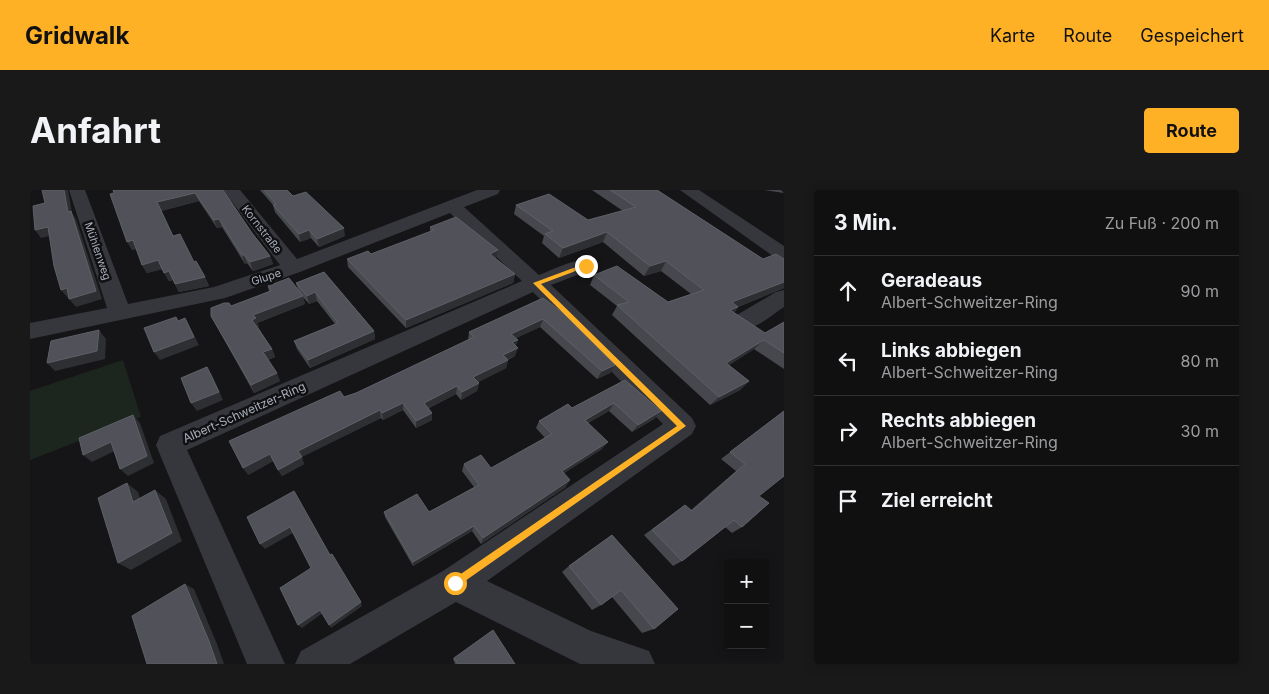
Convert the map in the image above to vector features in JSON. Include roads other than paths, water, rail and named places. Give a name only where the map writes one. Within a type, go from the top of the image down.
[{"type":"street","name":"Mühlenweg","points":[[77,190],[120,312]]},
{"type":"street","name":"Kornstraße","points":[[231,190],[293,268]]},
{"type":"street","name":"Glupe","points":[[30,331],[217,293],[293,268],[492,190]]},
{"type":"street","points":[[688,190],[784,255]]},
{"type":"street","points":[[314,664],[455,583],[682,426],[536,283],[453,206]]},
{"type":"street","name":"Albert-Schweitzer-Ring","points":[[266,664],[170,445],[536,283],[586,266]]},
{"type":"street","points":[[743,322],[784,297]]},
{"type":"street","points":[[455,583],[586,648],[636,664]]}]
